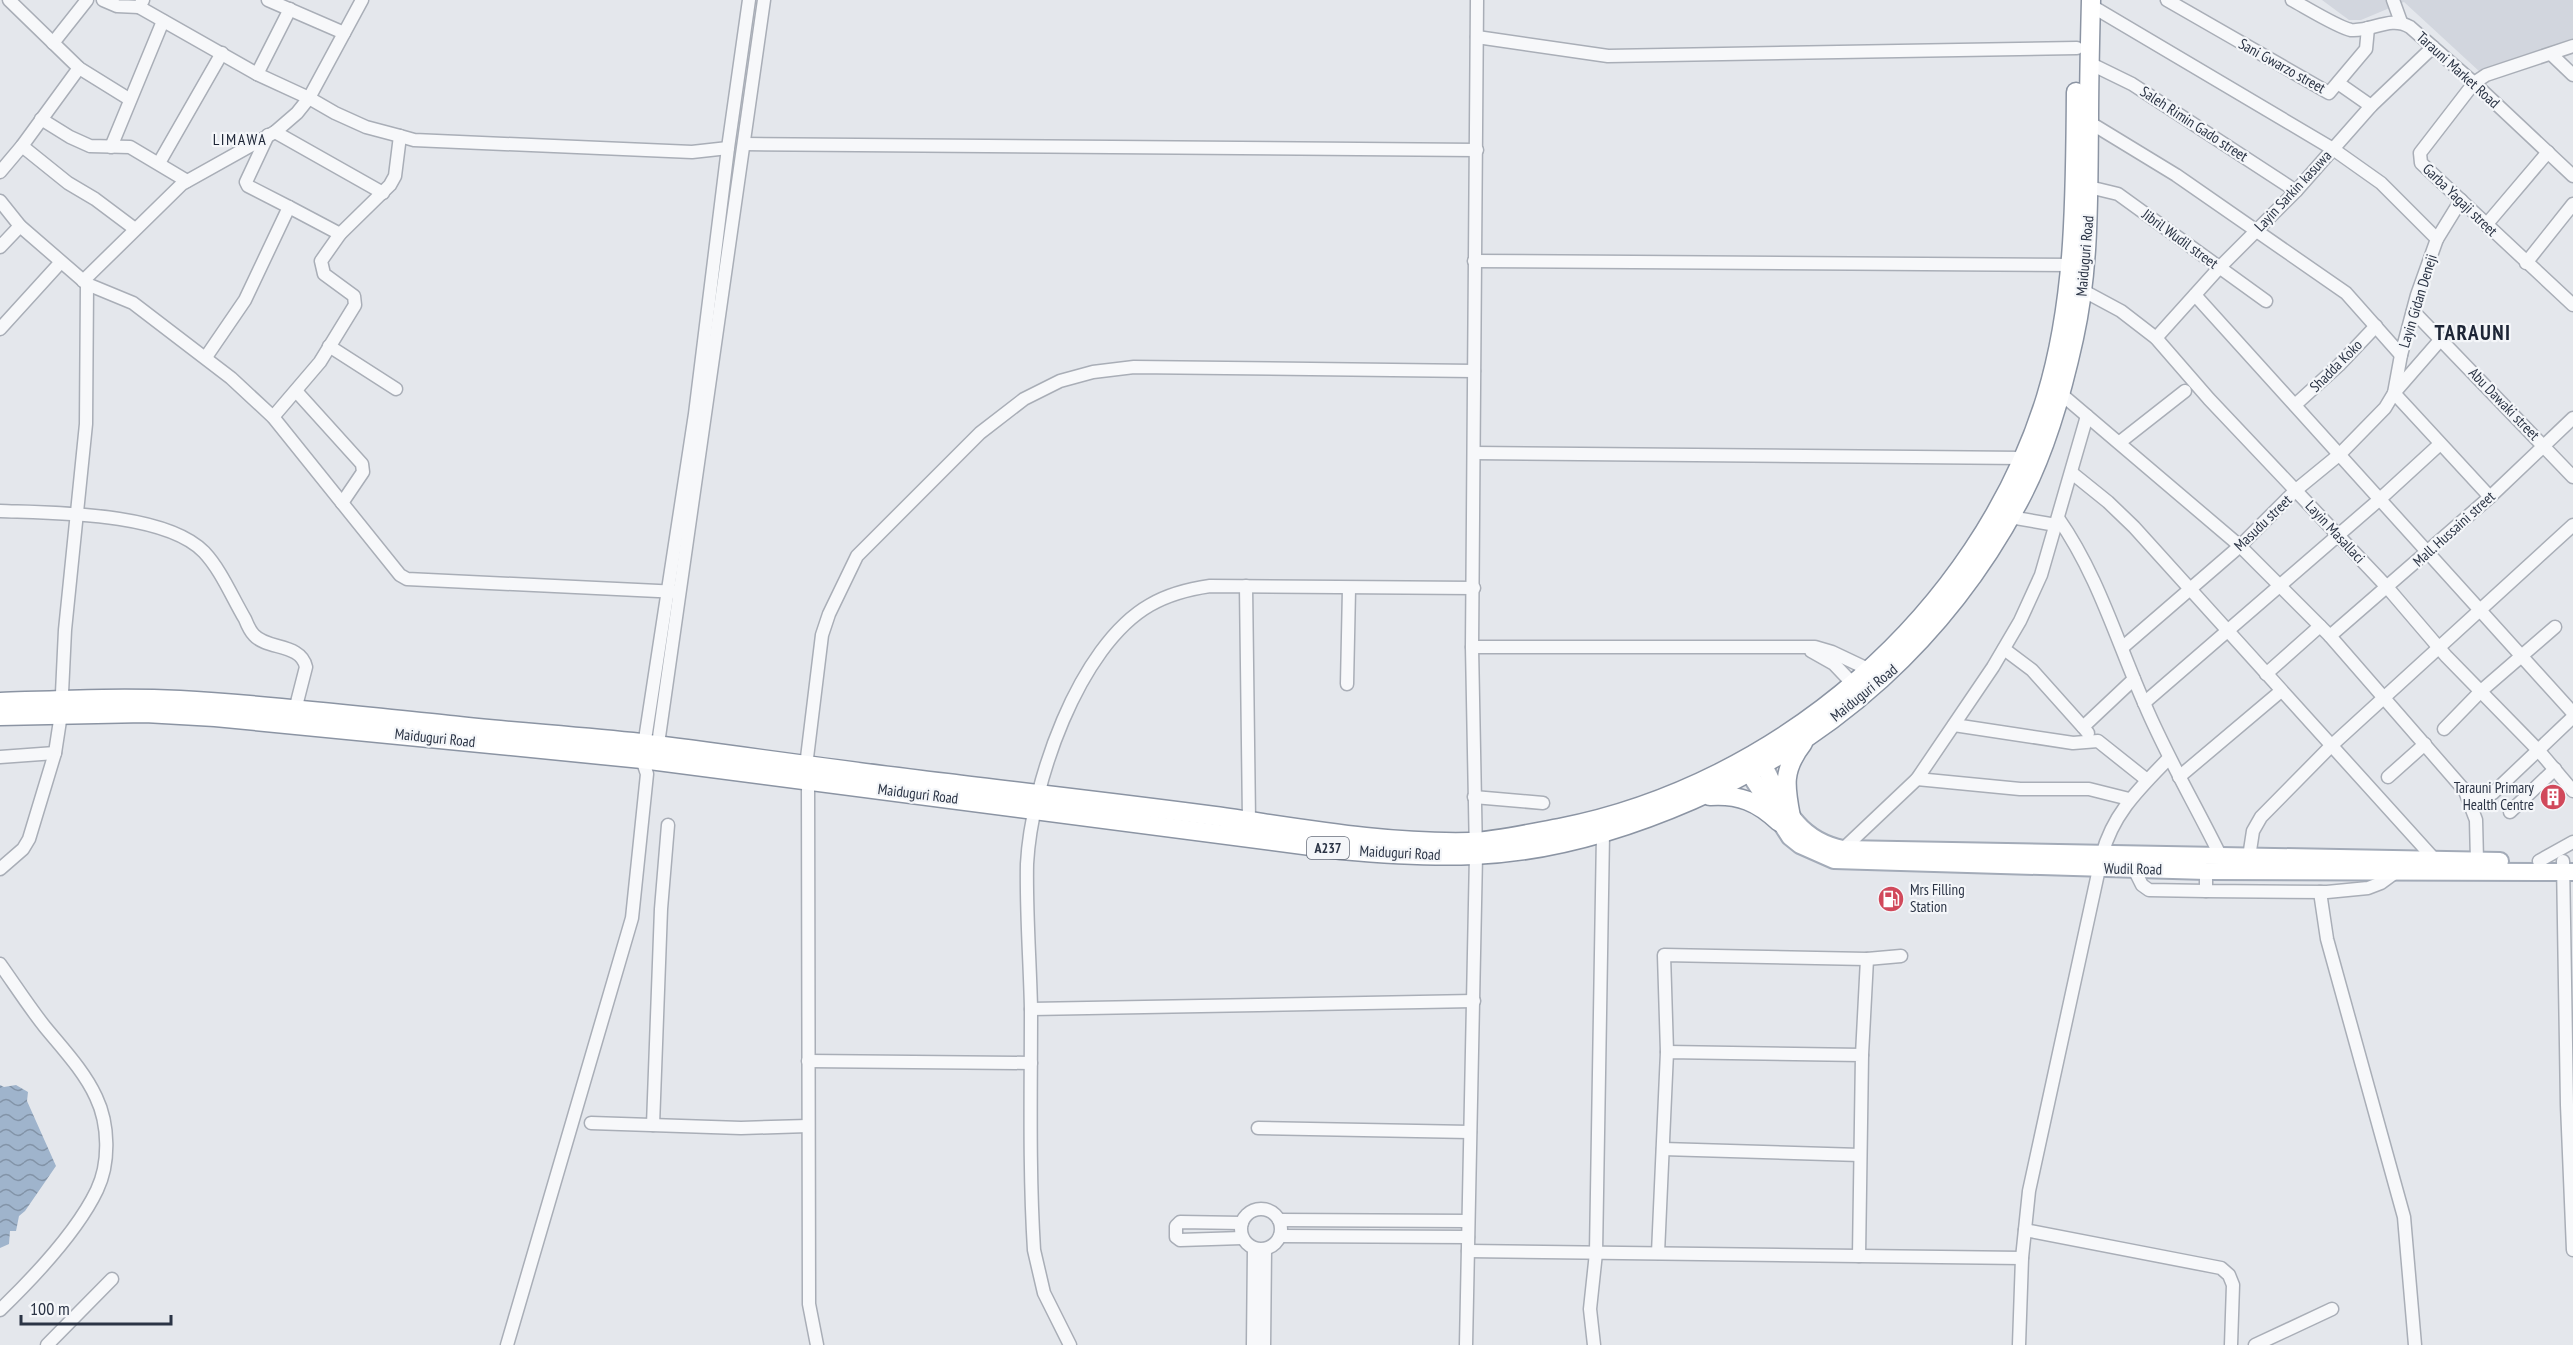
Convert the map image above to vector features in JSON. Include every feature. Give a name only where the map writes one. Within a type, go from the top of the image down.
[{"type":"highway","name":"Maiduguri Road","points":[[0,716],[62,707],[173,700],[295,710],[649,756],[1036,802],[1249,821],[1333,835],[1475,849],[1590,822],[1644,806],[1704,780],[1753,763],[1806,738],[1862,696],[1898,666],[1935,626],[1966,585],[2010,517],[2043,447],[2075,336],[2082,290],[2074,224],[2077,48],[2086,2]]},
{"type":"highway","name":"Maiduguri Road","points":[[1036,802],[1341,850],[1393,854],[1568,842],[1603,834],[1700,797],[1753,763],[1854,685],[1944,590],[2005,498],[2024,458],[2045,399],[2061,340],[2079,265],[2090,187],[2086,2]]},
{"type":"highway","name":"Maiduguri Road","points":[[0,702],[215,717],[649,756]]},
{"type":"highway","points":[[1700,797],[1734,796],[1754,802],[1785,820],[1786,773],[1806,738]]},
{"type":"main road","name":"Wudil Road","points":[[1753,763],[1800,846],[1834,860],[1876,857],[2101,862],[2249,857],[2539,861],[2568,867]]},
{"type":"main road","name":"Wudil Road","points":[[1785,820],[1806,834],[1843,849],[1876,857]]},
{"type":"main road","name":"Wudil Road","points":[[2101,862],[2134,869],[2206,871],[2396,872],[2568,867]]},
{"type":"street","points":[[0,8],[8,0],[79,68],[129,99]]},
{"type":"street","points":[[53,43],[87,0]]},
{"type":"street","points":[[103,0],[117,6],[141,3],[163,21],[257,74],[366,127],[414,140],[692,152],[728,148]]},
{"type":"street","points":[[268,0],[344,33]]},
{"type":"street","points":[[0,869],[23,849],[29,839],[55,753],[62,707],[66,619],[86,424],[85,283],[135,229],[187,181],[272,133],[297,113],[309,98],[362,0]]},
{"type":"street","points":[[674,592],[728,148],[749,0]]},
{"type":"street","points":[[507,1345],[632,918],[649,756],[744,144],[764,0]]},
{"type":"street","points":[[1466,1345],[1474,1001],[1475,849],[1472,647],[1477,0]]},
{"type":"street","name":"Sani Gwarzo street","points":[[2166,0],[2325,92],[2333,92],[2366,49],[2368,28]]},
{"type":"street","name":"Tarauni Market Road","points":[[2292,0],[2349,30],[2389,22],[2401,22],[2474,83],[2573,176]]},
{"type":"street","points":[[2393,0],[2401,22]]},
{"type":"street","name":"Layin Gidan Deneji","points":[[2086,2],[2333,148],[2381,183],[2437,239],[2401,355]]},
{"type":"street","points":[[257,74],[290,9]]},
{"type":"street","points":[[111,147],[163,21]]},
{"type":"street","points":[[1477,37],[1608,56],[2077,48]]},
{"type":"street","points":[[2474,83],[2486,75],[2573,46]]},
{"type":"street","name":"Layin Sarkin kasuwa","points":[[2156,338],[2219,268],[2296,191],[2371,106],[2433,47]]},
{"type":"street","points":[[159,163],[222,53]]},
{"type":"street","points":[[2551,54],[2573,75]]},
{"type":"street","name":"Saleh Rimin Gado street","points":[[2089,63],[2132,84],[2296,191]]},
{"type":"street","points":[[0,172],[22,147],[79,68]]},
{"type":"street","points":[[2338,83],[2371,106]]},
{"type":"street","name":"Garba Yagaji street","points":[[2474,83],[2420,153],[2419,159],[2526,263],[2573,305]]},
{"type":"street","points":[[41,119],[90,146],[130,147],[187,181]]},
{"type":"street","name":"Layin Gidan Deneji","points":[[2089,122],[2176,175],[2346,293],[2401,355]]},
{"type":"street","points":[[272,133],[383,193]]},
{"type":"street","points":[[272,133],[246,182],[248,186],[340,234]]},
{"type":"street","points":[[273,417],[296,391],[329,346],[356,302],[354,296],[324,274],[321,261],[340,234],[383,193],[395,176],[400,136]]},
{"type":"street","points":[[744,144],[1477,150]]},
{"type":"street","points":[[22,147],[68,183],[95,199],[135,229]]},
{"type":"street","points":[[2486,225],[2548,152]]},
{"type":"street","name":"Jibril Wudil street","points":[[2090,187],[2118,194],[2266,301]]},
{"type":"street","points":[[2437,239],[2461,200]]},
{"type":"street","points":[[0,201],[20,226],[85,283],[133,303],[206,357],[273,417],[400,575],[408,579],[674,592]]},
{"type":"street","points":[[2526,263],[2573,204]]},
{"type":"street","points":[[206,357],[244,300],[289,207]]},
{"type":"street","points":[[0,247],[20,226]]},
{"type":"street","points":[[1474,261],[2079,265]]},
{"type":"street","points":[[0,329],[60,263]]},
{"type":"street","name":"Layin Masallaci","points":[[2082,290],[2126,315],[2156,338],[2209,399],[2387,587],[2446,656],[2539,751],[2573,791]]},
{"type":"street","points":[[2195,295],[2481,610],[2573,715],[2539,751],[2493,793],[2470,803]]},
{"type":"street","name":"Abu Dawaki street","points":[[2413,311],[2573,477]]},
{"type":"street","name":"Shadda Koko","points":[[2295,405],[2339,365],[2376,326]]},
{"type":"street","points":[[2441,339],[2394,393],[2490,498]]},
{"type":"street","points":[[329,346],[396,389]]},
{"type":"street","name":"Masudu street","points":[[2123,647],[2240,546],[2296,490],[2340,454],[2385,408],[2394,393],[2401,355]]},
{"type":"street","points":[[817,1345],[809,1304],[807,774],[822,635],[829,614],[857,556],[980,433],[1024,399],[1060,381],[1093,372],[1134,368],[1474,371]]},
{"type":"street","points":[[296,391],[362,464],[363,472],[342,502]]},
{"type":"street","points":[[2120,442],[2185,391]]},
{"type":"street","points":[[2060,393],[2240,546],[2330,636],[2453,776],[2470,803],[2476,820],[2477,861]]},
{"type":"street","points":[[1843,849],[1917,779],[2004,649],[2020,621],[2041,575],[2087,416]]},
{"type":"street","name":"Mall. Hussaini street","points":[[2330,636],[2490,498],[2573,418]]},
{"type":"street","points":[[2144,703],[2380,499],[2440,444]]},
{"type":"street","points":[[1474,453],[2024,458]]},
{"type":"street","points":[[2072,473],[2134,527],[2436,861]]},
{"type":"street","points":[[0,511],[78,514],[142,523],[188,540],[204,552],[214,565],[254,636],[298,653],[306,663],[295,710]]},
{"type":"street","points":[[2010,517],[2057,522],[2075,546],[2123,647],[2134,679],[2169,758],[2221,857]]},
{"type":"street","points":[[2249,857],[2251,837],[2261,817],[2331,746],[2573,525]]},
{"type":"street","points":[[1070,1345],[1044,1293],[1034,1250],[1028,863],[1036,802],[1058,732],[1075,692],[1111,638],[1149,605],[1181,591],[1210,586],[1349,589],[1474,588]]},
{"type":"street","points":[[1246,586],[1249,821]]},
{"type":"street","points":[[1347,684],[1349,589]]},
{"type":"street","points":[[2266,674],[2320,626]]},
{"type":"street","points":[[2444,729],[2481,691],[2555,627]]},
{"type":"street","points":[[1472,647],[1805,647],[1832,652],[1870,670]]},
{"type":"street","points":[[1805,647],[1834,664],[1854,685]]},
{"type":"street","points":[[2004,649],[2032,670],[2095,741]]},
{"type":"street","points":[[2084,727],[2134,679]]},
{"type":"street","points":[[2179,777],[2281,691]]},
{"type":"street","points":[[1954,725],[2073,743],[2095,741],[2101,743],[2147,780]]},
{"type":"street","points":[[2388,777],[2425,744]]},
{"type":"street","points":[[0,758],[55,753]]},
{"type":"street","points":[[2019,1345],[2022,1258],[2029,1191],[2101,862],[2111,827],[2129,799],[2169,758]]},
{"type":"street","points":[[2510,812],[2555,770]]},
{"type":"street","points":[[1917,779],[2020,789],[2090,789],[2129,799]]},
{"type":"street","points":[[1474,797],[1544,802]]},
{"type":"street","points":[[653,1125],[661,909],[668,825]]},
{"type":"street","points":[[1594,1345],[1590,1309],[1596,1253],[1603,834]]},
{"type":"street","points":[[2539,861],[2573,842]]},
{"type":"street","points":[[2568,867],[2573,1250]]},
{"type":"street","points":[[2134,869],[2142,885],[2149,890],[2206,891],[2320,892],[2368,888],[2381,883],[2396,872]]},
{"type":"street","points":[[2290,870],[2290,891]]},
{"type":"street","points":[[2206,871],[2206,891]]},
{"type":"street","points":[[2320,892],[2327,939],[2404,1217],[2415,1345]]},
{"type":"street","points":[[1658,1253],[1667,1053],[1664,955],[1867,959],[1901,956]]},
{"type":"street","points":[[1859,1256],[1862,1055],[1867,959]]},
{"type":"street","points":[[0,964],[36,1015],[84,1076],[97,1098],[103,1116],[107,1156],[98,1189],[67,1236],[30,1282],[0,1310]]},
{"type":"street","points":[[1031,1009],[1474,1001]]},
{"type":"street","points":[[1667,1053],[1862,1055]]},
{"type":"street","points":[[808,1061],[1031,1063]]},
{"type":"street","points":[[591,1123],[741,1128],[808,1126]]},
{"type":"street","points":[[1258,1128],[1470,1132]]},
{"type":"street","points":[[1663,1149],[1860,1155]]},
{"type":"street","points":[[1242,1223],[1180,1222],[1176,1226],[1176,1237],[1180,1240],[1242,1238],[1259,1249],[1274,1245],[1280,1236],[1279,1220],[1272,1212],[1262,1209],[1252,1211],[1242,1223],[1242,1238]]},
{"type":"street","points":[[1279,1220],[1468,1221]]},
{"type":"street","points":[[1343,1220],[1343,1236]]},
{"type":"street","points":[[2025,1230],[2221,1268],[2229,1275],[2232,1285],[2230,1345]]},
{"type":"street","points":[[1280,1236],[1468,1237]]},
{"type":"street","points":[[1259,1249],[1264,1345]]},
{"type":"street","points":[[1468,1251],[2022,1258]]},
{"type":"street","points":[[1253,1345],[1259,1276]]},
{"type":"street","points":[[47,1345],[112,1279]]},
{"type":"street","points":[[2255,1345],[2332,1309]]},
{"type":"shaded area","points":[[2322,0],[2573,0],[2573,42],[2480,72],[2404,2],[2361,20],[2349,20]]},
{"type":"water","points":[[0,1085],[4,1087],[16,1085],[28,1092],[27,1101],[56,1166],[25,1211],[19,1216],[16,1231],[10,1231],[9,1244],[0,1248]]},
{"type":"place","name":"Tarauni Primary Health Centre","points":[[2553,797]]},
{"type":"place","name":"Mrs Filling Station","points":[[1891,899]]},
{"type":"district","name":"LIMAWA","points":[[240,139]]},
{"type":"district","name":"TARAUNI","points":[[2473,333]]}]
